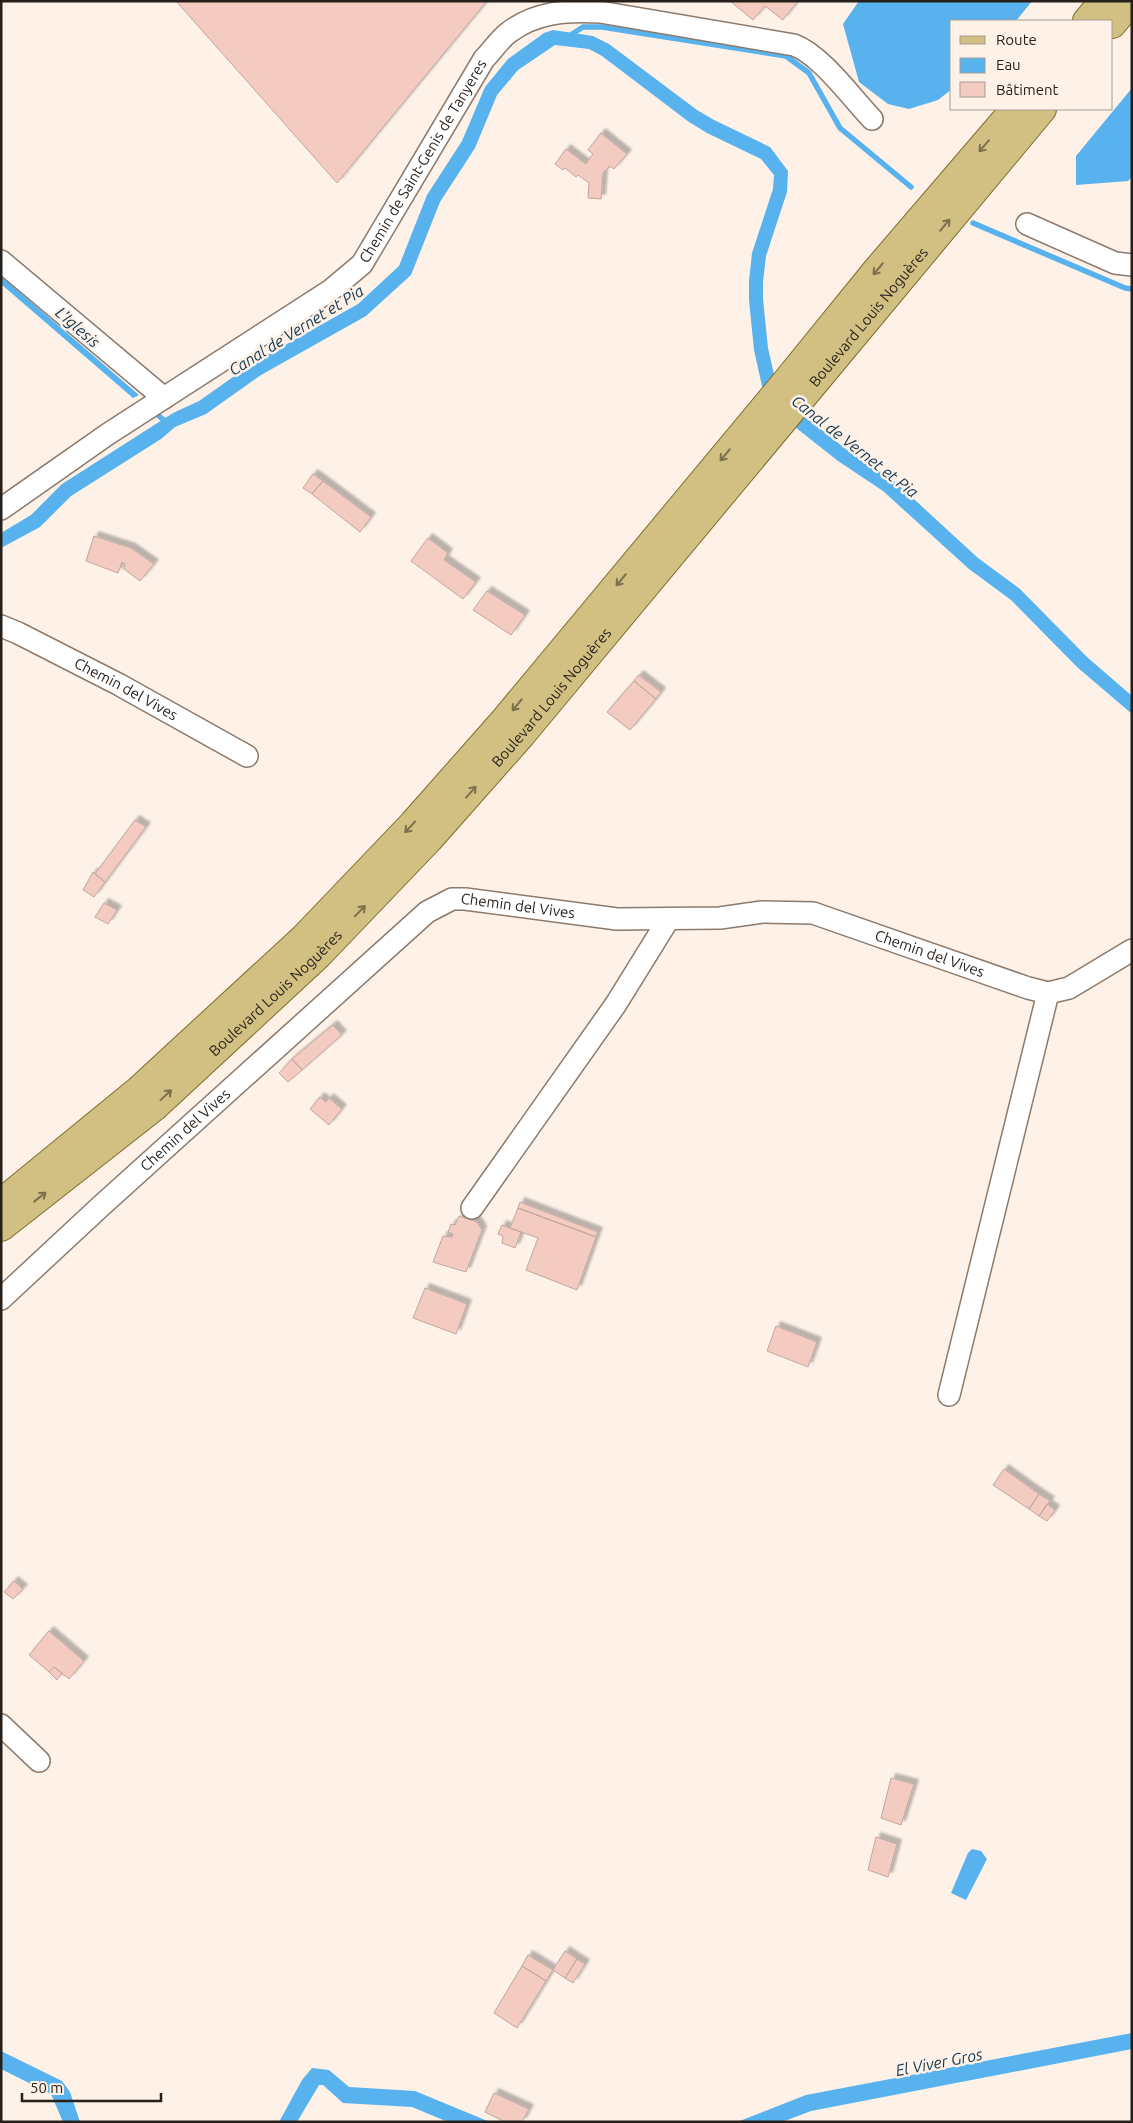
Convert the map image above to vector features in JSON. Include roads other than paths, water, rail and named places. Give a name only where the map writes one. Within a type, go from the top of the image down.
[{"type":"main road","points":[[1088,20],[1104,1]]},
{"type":"main road","points":[[1113,23],[1131,1]]},
{"type":"main road","name":"Boulevard Louis Noguères","points":[[794,390],[877,270],[1014,110]]},
{"type":"main road","name":"Boulevard Louis Noguères","points":[[1,1203],[139,1090],[304,938],[413,824],[1041,110]]},
{"type":"main road","name":"Boulevard Louis Noguères","points":[[1,1227],[154,1107],[318,955],[429,840],[521,735],[764,425]]},
{"type":"street","name":"Chemin de Saint-Genis de Tanyeres","points":[[1,509],[108,434],[332,290],[362,264],[484,59],[507,34],[537,16],[573,6],[805,49],[816,58],[872,119]]},
{"type":"street","points":[[1027,224],[1116,263],[1132,265]]},
{"type":"street","points":[[1,261],[164,398]]},
{"type":"street","name":"Chemin del Vives","points":[[1,626],[118,684],[247,756]]},
{"type":"street","name":"Chemin del Vives","points":[[1,1299],[101,1206],[427,912],[452,899],[465,899],[617,919],[720,918],[762,912],[813,913],[1028,988],[1048,993]]},
{"type":"street","points":[[472,1208],[616,1004],[668,920]]},
{"type":"street","points":[[949,1395],[1048,993],[1069,988],[1132,950]]},
{"type":"street","points":[[1,1725],[39,1761]]},
{"type":"water","points":[[859,1],[1032,1],[1017,20],[950,20],[950,91],[938,100],[909,109],[888,104],[859,82],[843,24]]},
{"type":"water","points":[[553,30],[593,36],[609,44],[697,110],[770,147],[788,171],[787,192],[766,256],[763,282],[768,348],[779,396],[847,450],[892,479],[978,558],[1020,589],[1087,657],[1132,696],[1132,714],[1077,667],[1011,600],[969,569],[883,491],[838,461],[766,404],[754,350],[749,281],[752,253],[773,189],[774,175],[761,159],[707,133],[689,122],[602,56],[589,49],[555,45],[518,70],[497,95],[475,148],[440,202],[411,275],[366,316],[261,375],[206,414],[175,427],[161,439],[71,496],[40,527],[1,548],[1,533],[31,515],[62,484],[173,413],[199,401],[253,363],[358,304],[399,266],[427,195],[462,141],[485,87],[508,59],[544,33]]},
{"type":"water","points":[[1132,88],[1132,177],[1128,181],[1076,185],[1076,156]]},
{"type":"water","points":[[1,276],[139,395],[133,398],[1,284]]},
{"type":"water","points":[[972,1849],[981,1851],[987,1859],[966,1900],[951,1893],[968,1853]]},
{"type":"water","points":[[1132,2033],[1132,2049],[811,2111],[782,2122],[737,2122],[806,2095]]},
{"type":"water","points":[[1,2051],[62,2081],[70,2092],[80,2122],[63,2122],[51,2094],[1,2069]]},
{"type":"water","points":[[312,2068],[329,2070],[349,2087],[415,2091],[490,2122],[448,2122],[412,2107],[343,2103],[323,2085],[319,2085],[297,2122],[279,2122],[302,2080]]},
{"type":"waterway","points":[[569,36],[583,27],[602,27],[786,56],[809,73],[840,128],[911,187]]},
{"type":"waterway","points":[[973,223],[1125,288],[1132,289]]},
{"type":"waterway","name":"L'Iglesis","points":[[158,415],[168,424]]},
{"type":"water label","name":"Canal de Vernet et Pia","points":[[296,330]]},
{"type":"water label","name":"Canal de Vernet et Pia","points":[[855,446]]},
{"type":"water label","name":"El Viver Gros","points":[[939,2062]]}]
